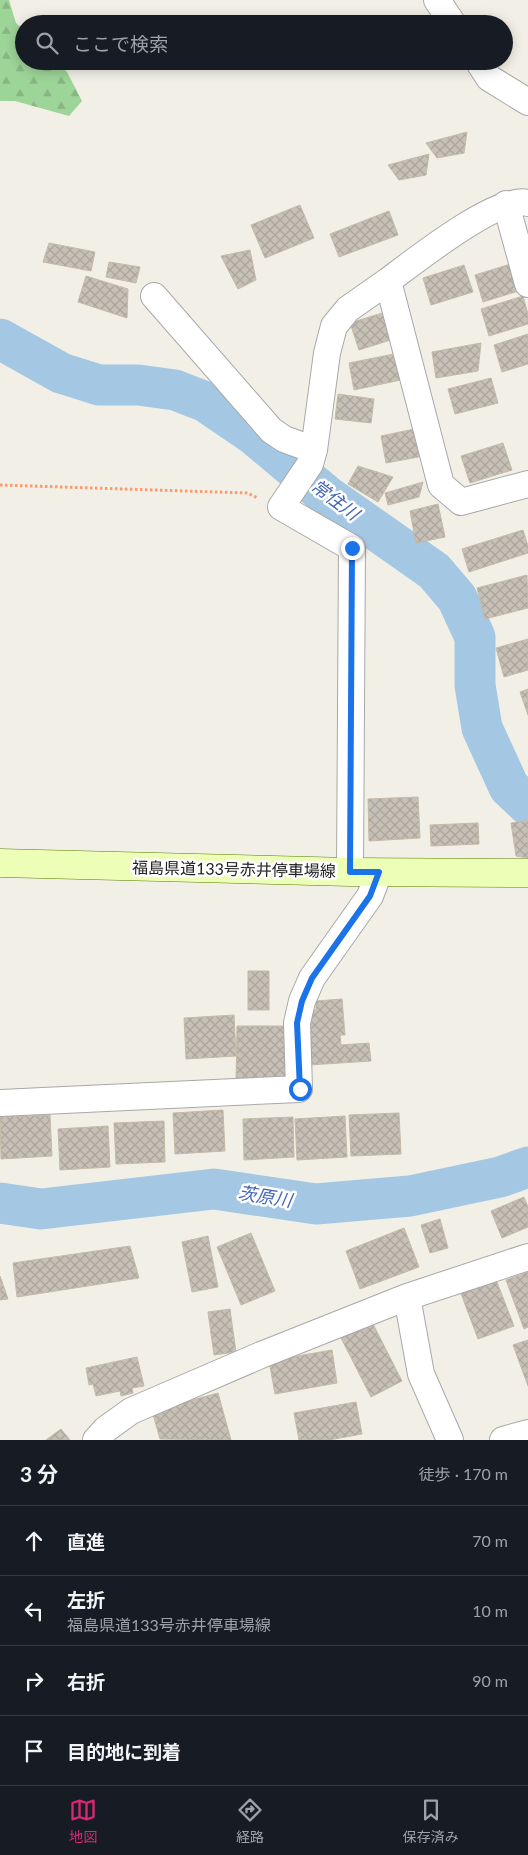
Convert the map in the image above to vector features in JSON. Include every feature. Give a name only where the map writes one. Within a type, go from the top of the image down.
[{"type":"main road","name":"福島県道133号赤井停車場線","points":[[0,863],[350,872],[528,873]]},
{"type":"street","points":[[437,0],[447,15]]},
{"type":"street","points":[[484,70],[489,78],[528,102]]},
{"type":"street","points":[[350,872],[352,548],[285,501],[312,457],[327,353],[334,326],[348,309],[451,235],[517,204],[528,284]]},
{"type":"street","points":[[388,282],[441,485],[461,502],[528,484]]},
{"type":"street","points":[[154,296],[271,430],[312,457]]},
{"type":"street","points":[[0,1103],[300,1089],[297,1023],[302,1001],[312,978],[370,896],[379,872]]},
{"type":"street","points":[[96,1440],[106,1429],[131,1411],[261,1355],[407,1297],[528,1257]]},
{"type":"street","points":[[407,1297],[421,1374],[450,1440]]},
{"type":"street","points":[[503,1440],[528,1433]]},
{"type":"path","points":[[0,486],[247,493],[285,501]]},
{"type":"green space","points":[[0,0],[9,0],[15,20],[15,70],[65,70],[82,101],[69,116],[15,101],[0,101]]},
{"type":"building","points":[[467,132],[464,153],[437,158],[426,143]]},
{"type":"building","points":[[429,154],[426,175],[399,180],[388,165]]},
{"type":"building","points":[[300,205],[314,238],[265,258],[251,225]]},
{"type":"building","points":[[389,211],[398,235],[339,257],[330,234]]},
{"type":"building","points":[[49,243],[95,252],[91,271],[43,262]]},
{"type":"building","points":[[250,250],[256,280],[238,289],[221,256]]},
{"type":"building","points":[[109,262],[140,267],[136,283],[106,277]]},
{"type":"building","points":[[517,262],[525,289],[483,302],[475,275]]},
{"type":"building","points":[[464,265],[473,292],[431,305],[423,278]]},
{"type":"building","points":[[86,276],[128,289],[127,318],[78,302]]},
{"type":"building","points":[[523,296],[528,314],[528,324],[489,336],[481,309]]},
{"type":"building","points":[[392,310],[400,337],[359,350],[350,323]]},
{"type":"building","points":[[528,334],[528,364],[502,372],[494,345]]},
{"type":"building","points":[[481,343],[478,371],[436,378],[432,352]]},
{"type":"building","points":[[404,352],[410,378],[354,390],[349,363]]},
{"type":"building","points":[[491,378],[498,403],[455,414],[448,389]]},
{"type":"building","points":[[338,394],[374,399],[371,423],[335,419]]},
{"type":"building","points":[[424,427],[429,455],[386,463],[381,436]]},
{"type":"building","points":[[503,443],[512,470],[470,483],[461,456]]},
{"type":"building","points":[[358,466],[393,477],[378,502],[348,484]]},
{"type":"building","points":[[423,482],[419,497],[388,505],[385,493]]},
{"type":"building","points":[[438,504],[445,537],[416,543],[410,511]]},
{"type":"building","points":[[523,530],[528,553],[469,572],[462,549]]},
{"type":"building","points":[[527,575],[528,608],[485,619],[477,588]]},
{"type":"building","points":[[528,639],[528,670],[504,677],[496,648]]},
{"type":"building","points":[[528,689],[528,715],[520,692]]},
{"type":"building","points":[[418,797],[420,838],[369,841],[368,799]]},
{"type":"building","points":[[528,820],[528,858],[516,856],[511,823]]},
{"type":"building","points":[[478,823],[479,844],[431,846],[430,825]]},
{"type":"building","points":[[248,971],[269,971],[269,1010],[248,1010]]},
{"type":"building","points":[[342,999],[345,1035],[340,1035],[341,1045],[369,1043],[371,1061],[309,1065],[305,1011],[316,1010],[316,1001]]},
{"type":"building","points":[[234,1015],[236,1056],[186,1059],[184,1018]]},
{"type":"building","points":[[237,1026],[287,1026],[286,1083],[236,1083]]},
{"type":"building","points":[[223,1110],[225,1151],[175,1154],[173,1113]]},
{"type":"building","points":[[399,1113],[401,1154],[351,1156],[349,1115]]},
{"type":"building","points":[[50,1115],[52,1156],[1,1159],[0,1117]]},
{"type":"building","points":[[345,1116],[347,1157],[297,1160],[295,1119]]},
{"type":"building","points":[[293,1117],[294,1157],[244,1160],[243,1119]]},
{"type":"building","points":[[164,1121],[165,1162],[116,1164],[114,1123]]},
{"type":"building","points":[[108,1126],[110,1167],[60,1170],[58,1129]]},
{"type":"building","points":[[524,1197],[528,1207],[528,1227],[502,1238],[491,1211]]},
{"type":"building","points":[[440,1219],[448,1248],[430,1253],[421,1225]]},
{"type":"building","points":[[404,1228],[419,1267],[360,1289],[346,1251]]},
{"type":"building","points":[[251,1233],[275,1291],[241,1305],[217,1247]]},
{"type":"building","points":[[208,1236],[218,1287],[192,1292],[182,1242]]},
{"type":"building","points":[[130,1246],[139,1278],[17,1297],[13,1263]]},
{"type":"building","points":[[528,1272],[528,1327],[524,1329],[506,1280]]},
{"type":"building","points":[[0,1276],[8,1299],[0,1300]]},
{"type":"building","points":[[495,1277],[514,1326],[478,1339],[460,1291]]},
{"type":"building","points":[[230,1309],[236,1352],[214,1355],[208,1312]]},
{"type":"building","points":[[372,1322],[402,1381],[371,1397],[341,1338]]},
{"type":"building","points":[[528,1340],[528,1386],[513,1345]]},
{"type":"building","points":[[332,1350],[337,1383],[275,1394],[269,1361]]},
{"type":"building","points":[[137,1357],[144,1386],[132,1388],[133,1393],[121,1396],[120,1391],[96,1396],[93,1384],[89,1385],[86,1368]]},
{"type":"building","points":[[218,1393],[231,1440],[160,1439],[152,1411]]},
{"type":"building","points":[[356,1402],[362,1434],[329,1440],[299,1440],[294,1413]]},
{"type":"building","points":[[61,1429],[70,1440],[46,1440]]},
{"type":"waterway","name":"常住川","points":[[0,339],[61,373],[99,385],[138,385],[175,390],[206,402],[253,434],[327,496],[434,571],[457,598],[475,637],[475,685],[482,728],[509,787],[528,805]]},
{"type":"waterway","name":"茨原川","points":[[0,1203],[41,1209],[214,1189],[316,1204],[410,1196],[500,1177],[528,1167]]},
{"type":"route","points":[[300,1089],[297,1023],[302,1001],[312,978],[370,896],[379,872],[350,872],[352,548]]}]
